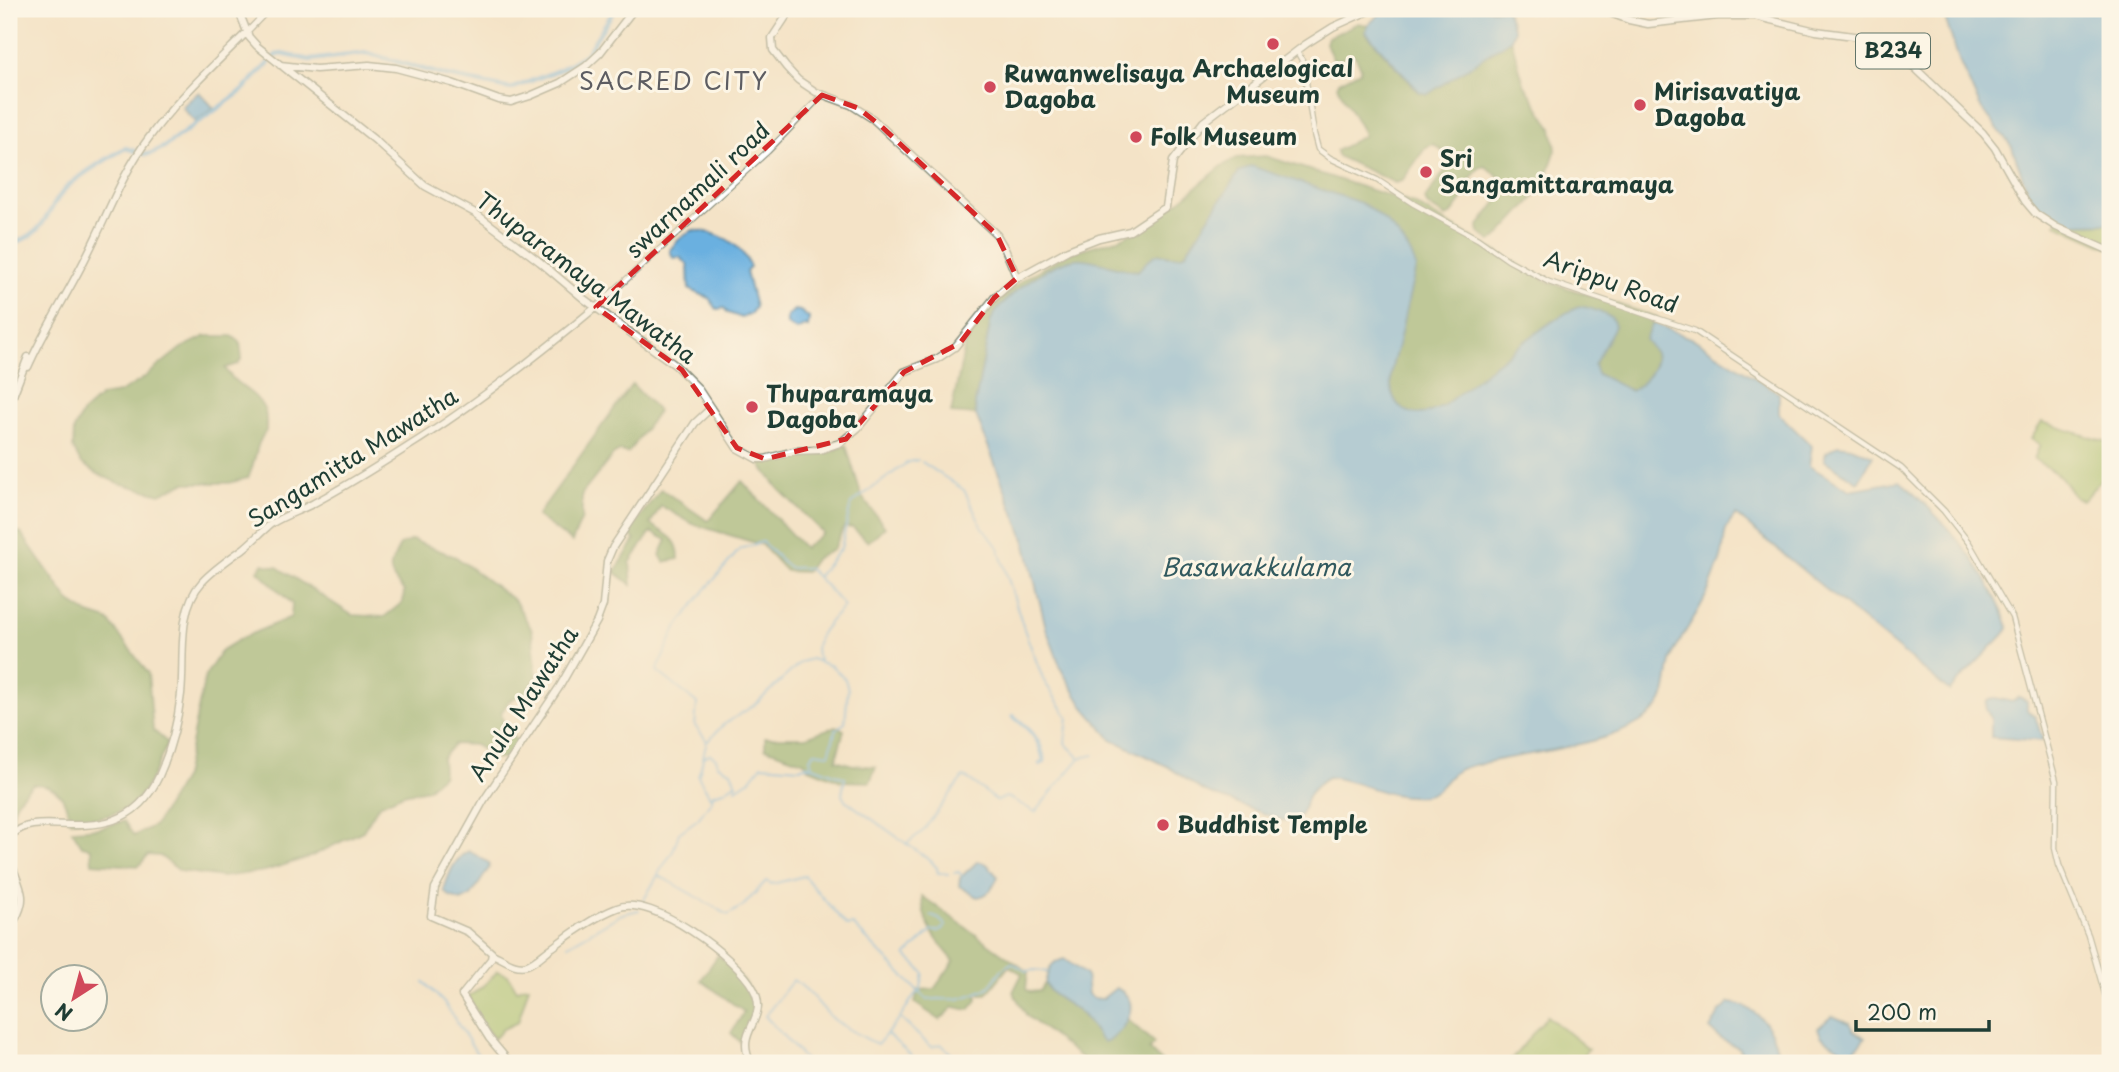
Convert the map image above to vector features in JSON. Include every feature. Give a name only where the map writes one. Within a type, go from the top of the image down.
[{"type":"main road","name":"Thuparamaya Mawatha","points":[[238,9],[251,41],[376,141],[425,186],[475,213],[682,370],[737,448],[753,458],[765,459],[835,445],[853,433],[904,372],[931,362],[955,347],[994,298],[1017,278],[1068,250],[1099,238],[1130,231],[1166,207],[1171,164],[1190,136],[1207,118],[1296,51],[1334,27],[1373,9]]},
{"type":"main road","points":[[278,63],[303,68],[362,65],[389,67],[452,83],[499,100],[516,101],[560,83],[586,66],[600,53],[634,9]]},
{"type":"main road","points":[[791,9],[773,34],[773,50],[792,74],[822,95],[852,105],[873,119],[983,221],[1003,244],[1017,278]]},
{"type":"main road","name":"B234","points":[[1599,9],[1648,24],[1718,16],[1754,16],[1879,43],[1908,62],[1983,133],[2036,214],[2056,227],[2110,251]]},
{"type":"main road","points":[[9,406],[28,357],[28,367],[135,159],[176,105],[247,32]]},
{"type":"main road","points":[[299,81],[303,68]]},
{"type":"main road","name":"Sangamitta Mawatha","points":[[9,929],[22,901],[9,850],[11,838],[16,832],[30,826],[82,826],[118,818],[139,805],[153,787],[171,741],[181,696],[188,614],[193,595],[201,583],[271,524],[316,502],[410,446],[493,389],[596,307]]},
{"type":"main road","name":"Anula Mawatha","points":[[492,954],[468,932],[431,916],[435,888],[484,800],[560,686],[594,627],[603,605],[607,564],[613,547],[695,423],[711,408]]},
{"type":"main road","points":[[510,1063],[489,1038],[462,995],[492,954],[514,965],[526,966],[572,933],[603,915],[621,906],[639,906],[693,932],[713,945],[732,962],[752,987],[758,1007],[744,1045],[751,1063]]},
{"type":"street","points":[[247,32],[269,9]]},
{"type":"street","name":"Arippu Road","points":[[1296,51],[1303,62],[1318,149],[1329,158],[1377,180],[1549,282],[1695,331],[1901,468],[1944,511],[1969,543],[2012,617],[2056,781],[2055,848],[2059,865],[2088,935],[2110,1011]]},
{"type":"street","name":"swarnamali road","points":[[596,307],[768,151],[822,95]]},
{"type":"highlighted area","points":[[822,95],[858,108],[881,126],[997,235],[1017,278],[994,298],[960,343],[904,372],[846,439],[765,459],[737,448],[682,370],[596,307]]},
{"type":"green space","points":[[1358,23],[1368,25],[1366,33],[1419,92],[1428,94],[1511,39],[1524,84],[1552,128],[1556,149],[1543,188],[1496,239],[1491,241],[1479,233],[1478,227],[1508,187],[1506,182],[1485,166],[1479,168],[1466,186],[1468,192],[1451,215],[1446,217],[1427,205],[1425,199],[1450,163],[1450,157],[1433,144],[1426,147],[1402,181],[1395,183],[1337,156],[1336,151],[1363,136],[1337,86],[1339,82],[1360,71],[1361,67],[1351,54],[1336,61],[1326,43],[1328,37]]},
{"type":"green space","points":[[1266,156],[1414,204],[1549,282],[1657,317],[1645,339],[1655,353],[1652,369],[1631,391],[1597,374],[1594,365],[1615,326],[1578,307],[1552,321],[1443,406],[1422,414],[1405,410],[1398,405],[1394,397],[1391,374],[1416,267],[1239,172],[1185,254],[1174,257],[1159,253],[1138,271],[1070,260],[1022,286],[991,320],[975,404],[976,415],[951,413],[966,340],[991,307],[1022,280],[1068,253],[1121,238],[1135,231],[1182,199],[1222,166],[1237,158]]},
{"type":"green space","points":[[2059,219],[2070,224],[2110,223],[2110,248],[2056,224]]},
{"type":"green space","points":[[206,336],[232,336],[240,342],[242,358],[238,364],[225,368],[234,380],[256,397],[265,411],[266,431],[259,442],[248,478],[229,483],[184,483],[160,494],[118,483],[81,463],[73,448],[74,429],[83,412],[101,396],[119,393],[141,380],[181,348]]},
{"type":"green space","points":[[632,384],[658,411],[628,453],[620,451],[613,455],[582,494],[582,518],[572,542],[537,516]]},
{"type":"green space","points":[[2042,422],[2110,443],[2110,469],[2082,500],[2075,497],[2061,477],[2034,459],[2040,445],[2031,439]]},
{"type":"green space","points":[[846,445],[862,497],[885,527],[868,542],[853,528],[844,527],[833,550],[816,558],[806,572],[786,571],[762,545],[693,524],[661,506],[650,524],[674,541],[679,559],[664,562],[660,555],[667,540],[651,532],[630,563],[632,585],[615,572],[635,540],[628,532],[661,489],[708,521],[742,481],[804,548],[823,533],[779,489],[759,463],[833,451]]},
{"type":"green space","points":[[9,528],[21,533],[70,602],[89,614],[108,620],[148,673],[153,730],[168,743],[143,792],[124,809],[110,815],[70,821],[63,799],[55,790],[33,784],[17,802],[13,812],[14,825],[9,834]]},
{"type":"green space","points":[[412,540],[456,557],[515,601],[532,630],[537,677],[527,691],[509,701],[501,713],[505,729],[519,743],[506,759],[497,759],[475,745],[454,744],[442,758],[443,774],[428,789],[403,794],[379,805],[363,831],[310,857],[265,871],[222,877],[180,871],[160,856],[148,855],[139,866],[92,863],[91,848],[82,846],[72,830],[99,828],[124,821],[134,836],[155,825],[184,777],[205,676],[222,650],[242,638],[291,617],[292,604],[258,571],[263,564],[277,567],[352,615],[384,617],[403,602],[404,591],[391,574],[391,564],[400,545]]},
{"type":"green space","points":[[836,726],[844,730],[836,760],[876,767],[870,782],[841,781],[807,767],[805,762],[765,748],[765,737],[806,737]]},
{"type":"green space","points":[[922,896],[1028,972],[1026,989],[1030,992],[1040,991],[1045,983],[1053,994],[1079,1012],[1108,1042],[1128,1020],[1154,1043],[1149,1050],[1163,1063],[1088,1063],[1027,1016],[1013,992],[1022,974],[1009,966],[987,994],[977,994],[977,1000],[969,1010],[954,1007],[940,1020],[915,1003],[918,990],[934,989],[954,961],[928,924]]},
{"type":"green space","points":[[718,955],[739,976],[751,994],[752,1015],[740,1042],[731,1033],[744,1012],[701,980]]},
{"type":"green space","points":[[497,971],[508,975],[517,990],[529,986],[518,1022],[503,1029],[494,1039],[480,1021],[468,997]]},
{"type":"green space","points":[[1547,1016],[1588,1049],[1577,1063],[1515,1063],[1511,1060]]},
{"type":"water","points":[[1385,9],[1506,9],[1514,30],[1511,39],[1428,94],[1420,92],[1366,32],[1368,25]]},
{"type":"water","points":[[1942,9],[2110,9],[2110,223],[2070,224],[2036,204],[2028,192],[2012,147],[1980,106],[1961,66]]},
{"type":"water","points":[[199,92],[214,108],[195,122],[182,107]]},
{"type":"water","name":"Basawakkulama","points":[[1251,166],[1361,203],[1386,222],[1408,249],[1416,267],[1391,374],[1394,397],[1398,405],[1405,410],[1422,414],[1443,406],[1534,334],[1554,320],[1581,307],[1593,309],[1612,318],[1615,326],[1594,365],[1597,374],[1631,391],[1644,380],[1656,358],[1645,339],[1653,323],[1695,340],[1779,393],[1779,414],[1812,446],[1809,466],[1850,490],[1900,481],[1934,513],[1978,567],[2009,629],[1949,691],[1736,515],[1726,531],[1721,558],[1706,596],[1674,652],[1665,694],[1653,712],[1633,726],[1606,737],[1463,768],[1435,792],[1420,796],[1396,795],[1328,777],[1310,793],[1300,816],[1284,821],[1205,792],[1167,766],[1111,739],[1083,706],[1062,671],[1046,628],[1025,541],[976,415],[975,404],[991,320],[997,310],[1019,289],[1060,263],[1084,259],[1138,271],[1157,254],[1185,254],[1239,172]]},
{"type":"water","points":[[693,230],[711,233],[727,240],[746,258],[750,267],[746,272],[755,307],[751,313],[742,318],[728,313],[724,308],[717,309],[709,298],[689,289],[688,265],[680,257],[673,258],[670,250],[679,239]]},
{"type":"water","points":[[794,310],[809,318],[808,327],[797,330],[787,325],[787,317]]},
{"type":"water","points":[[1838,445],[1873,456],[1858,482],[1824,460],[1826,453]]},
{"type":"water","points":[[2019,697],[2027,701],[2027,710],[2035,716],[2043,741],[1991,737],[1987,701],[1996,698],[2012,702]]},
{"type":"water","points":[[469,851],[489,863],[489,868],[471,896],[461,901],[450,897],[444,891],[456,863]]},
{"type":"water","points":[[978,861],[987,864],[998,877],[988,893],[977,897],[959,886],[960,878]]},
{"type":"water","points":[[1064,959],[1086,975],[1088,994],[1093,998],[1102,999],[1116,988],[1129,1000],[1131,1007],[1126,1022],[1108,1042],[1103,1042],[1083,1015],[1057,997],[1045,983],[1051,968]]},
{"type":"water","points":[[1730,1003],[1750,1010],[1765,1023],[1775,1042],[1778,1063],[1760,1063],[1741,1053],[1740,1048],[1722,1040],[1710,1029],[1719,1013]]},
{"type":"water","points":[[1832,1016],[1850,1023],[1854,1030],[1865,1038],[1850,1055],[1821,1036],[1818,1028]]},
{"type":"waterway","points":[[9,244],[31,235],[38,229],[65,189],[85,173],[125,148],[147,154],[164,147],[242,91],[276,55],[310,60],[367,53],[447,76],[511,89],[561,69],[586,54],[615,9]]},
{"type":"waterway","points":[[818,576],[841,548],[851,504],[908,462],[918,460]]},
{"type":"waterway","points":[[922,462],[964,490],[981,525],[998,547],[1044,681],[1068,717],[1065,743],[1080,758]]},
{"type":"waterway","points":[[658,874],[673,851],[679,833],[698,819],[712,800],[698,776],[707,741],[695,726],[697,703],[657,671],[675,630],[740,549],[762,542],[789,568],[810,570],[844,606],[822,631],[816,645],[819,660]]},
{"type":"waterway","points":[[702,758],[710,754],[716,758],[718,765],[731,771],[736,789],[751,779],[762,765],[800,768],[812,766],[810,758],[815,752],[829,754],[836,729],[845,723],[848,689],[845,679],[832,666],[811,659],[801,662],[756,704],[723,725],[708,741]]},
{"type":"waterway","points":[[1013,716],[1037,741],[1043,754],[1044,762],[1040,764]]},
{"type":"waterway","points":[[906,844],[923,831],[963,777],[997,801],[1010,798],[1035,812],[1080,758],[1094,755]]},
{"type":"waterway","points":[[813,766],[845,778],[842,794],[845,800],[931,861],[938,873],[948,874]]},
{"type":"waterway","points":[[712,798],[713,794],[724,791],[735,783]]},
{"type":"waterway","points":[[954,873],[959,872],[962,876]]},
{"type":"waterway","points":[[641,905],[658,875],[728,915],[744,905],[766,881],[772,884],[804,876],[847,926],[853,925],[927,1000],[958,999],[984,990],[1002,969],[1012,963],[1026,971],[1047,972]]},
{"type":"waterway","points":[[568,945],[622,914],[639,910]]},
{"type":"waterway","points":[[808,1063],[765,1016],[793,980],[834,1020],[877,1045],[900,1018],[915,994],[920,992],[924,973],[906,955],[932,931],[939,931],[946,926],[931,916]]},
{"type":"waterway","points":[[424,982],[445,1004],[483,1063]]},
{"type":"waterway","points":[[901,1019],[931,1047],[941,1044],[961,1063]]},
{"type":"waterway","points":[[888,1035],[920,1063]]},
{"type":"place","name":"Archaelogical Museum","points":[[1273,44]]},
{"type":"place","name":"Ruwanwelisaya Dagoba","points":[[990,87]]},
{"type":"place","name":"Mirisavatiya Dagoba","points":[[1640,105]]},
{"type":"place","name":"Folk Museum","points":[[1136,137]]},
{"type":"place","name":"Sri Sangamittaramaya","points":[[1426,172]]},
{"type":"place","name":"Thuparamaya Dagoba","points":[[752,407]]},
{"type":"place","name":"Buddhist Temple","points":[[1163,825]]},
{"type":"district","name":"SACRED CITY","points":[[674,82]]}]
